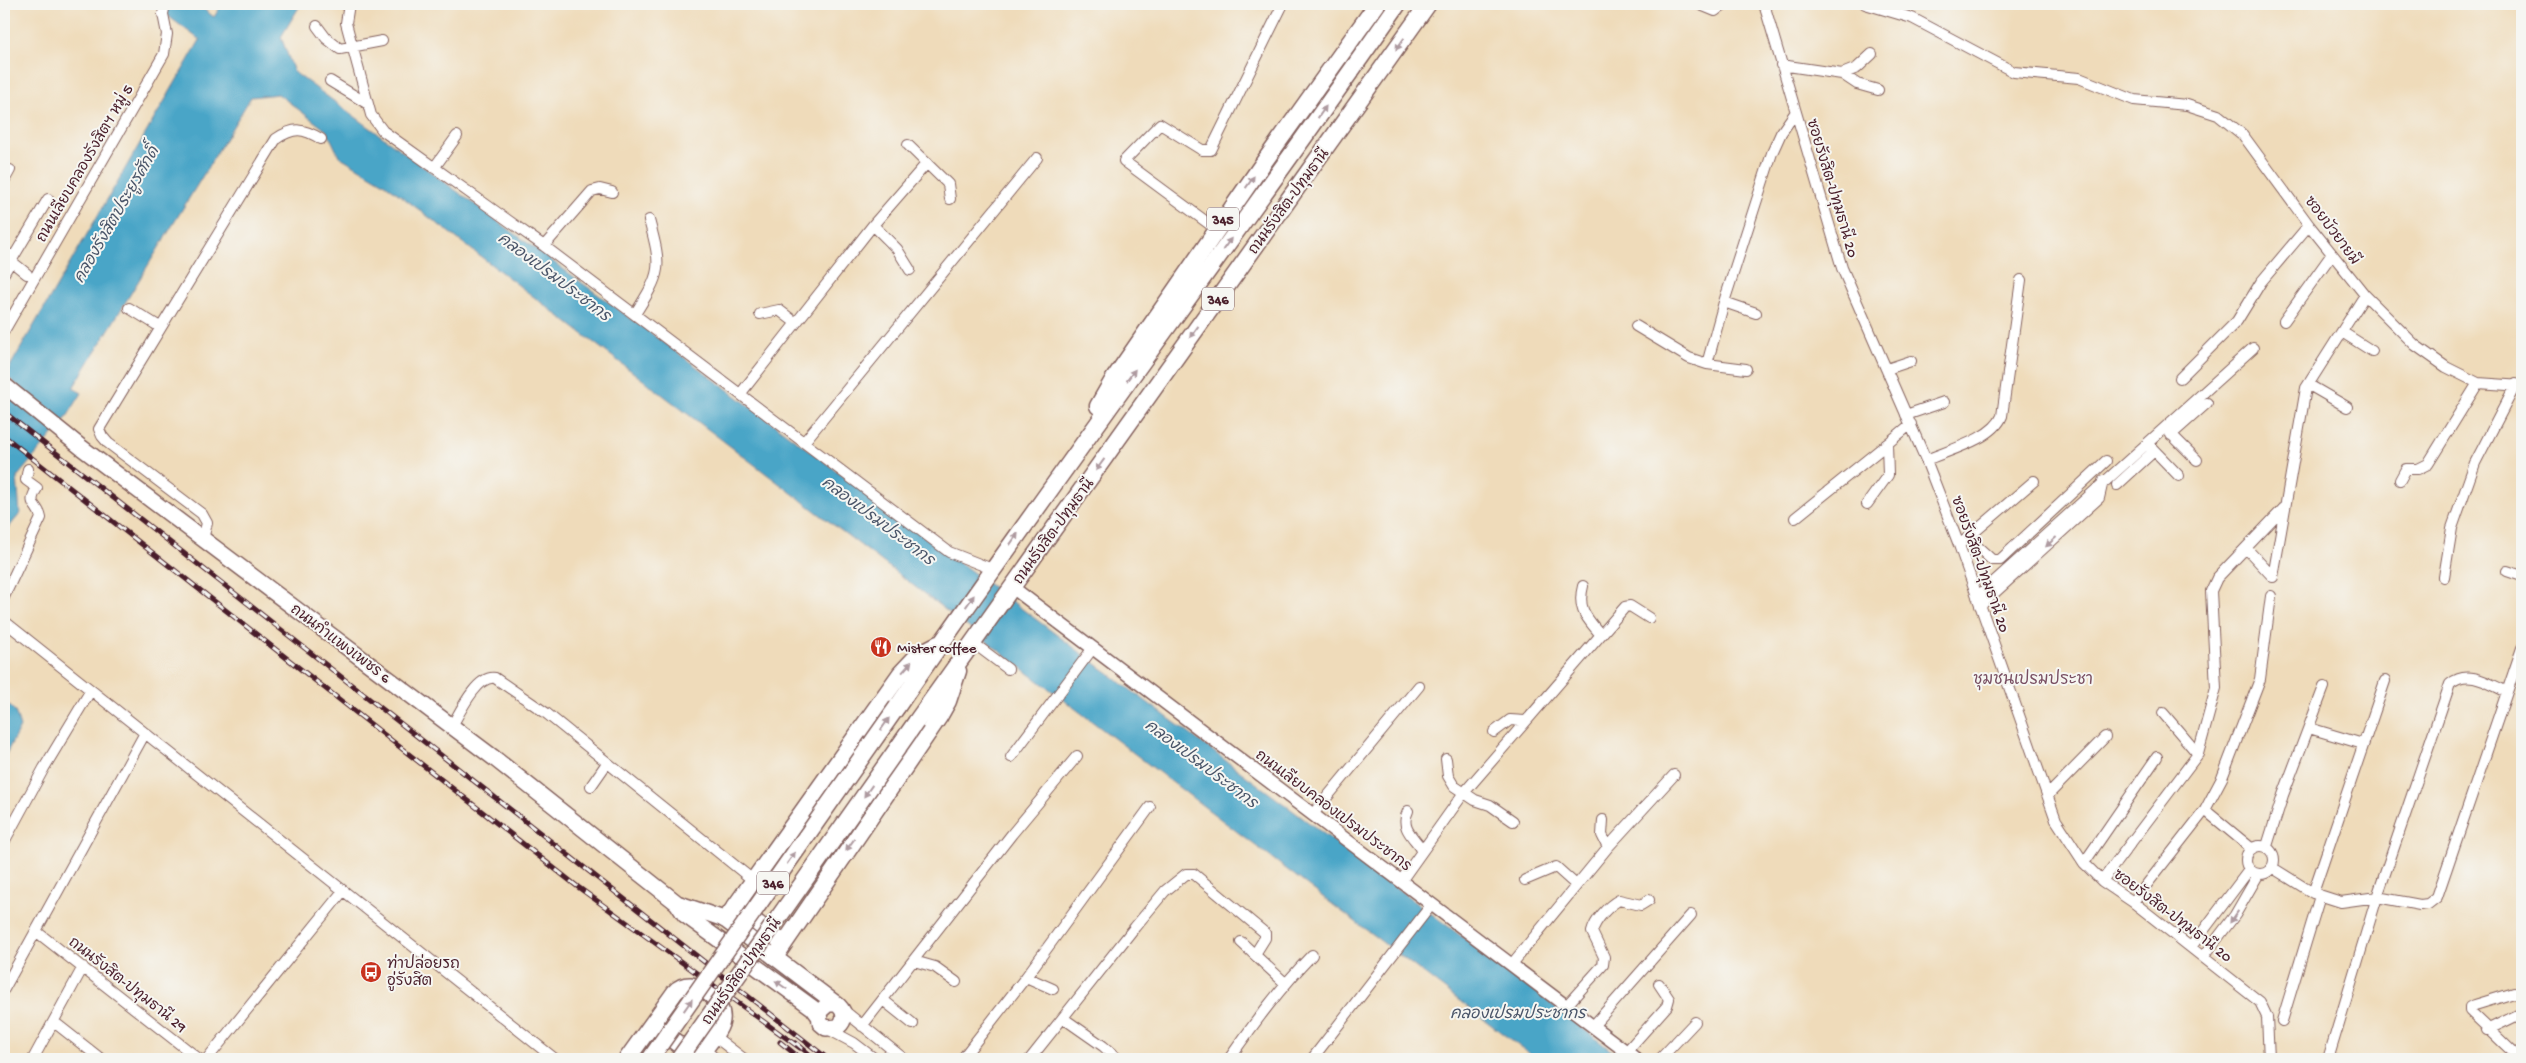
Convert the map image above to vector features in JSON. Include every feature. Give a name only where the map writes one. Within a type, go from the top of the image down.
[{"type":"main road","name":"345","points":[[1082,443],[1109,386],[1216,229],[1377,4]]},
{"type":"main road","name":"ถนนรังสิต-ปทุมธานี","points":[[650,1059],[989,574],[1398,4]]},
{"type":"main road","name":"ถนนรังสิต-ปทุมธานี","points":[[679,1059],[970,645],[1428,4]]},
{"type":"main road","name":"ถนนกำแพงเพชร 6","points":[[4,386],[82,448],[452,726],[677,902],[724,919],[774,957],[840,1012]]},
{"type":"main road","points":[[724,919],[754,881],[901,673],[919,654],[941,642]]},
{"type":"main road","points":[[774,957],[939,717],[948,701],[970,645]]},
{"type":"main road","name":"ถนนกำแพงเพชร 6","points":[[677,902],[685,915],[813,1008],[822,1022]]},
{"type":"main road","points":[[735,907],[783,943]]},
{"type":"main road","points":[[627,1059],[651,1024],[681,985],[688,984],[706,992],[720,1007],[721,1022],[703,1056],[651,1024]]},
{"type":"main road","points":[[824,1006],[840,1012],[838,1027],[822,1022],[824,1006]]},
{"type":"street","points":[[349,4],[346,23],[371,115],[383,131],[544,246],[949,552],[989,574]]},
{"type":"street","points":[[1216,229],[1124,161],[1160,124],[1202,150],[1211,150],[1283,4]]},
{"type":"street","points":[[1698,4],[1715,11],[1724,4]]},
{"type":"street","name":"ซอยรังสิต-ปทุมธานี 20","points":[[1764,4],[1842,268],[1926,460],[1959,545],[2056,820],[2084,864],[2102,881],[2204,956],[2260,1002],[2267,1017],[2270,1059]]},
{"type":"street","name":"ซอยบัวยายมี","points":[[1864,4],[1912,18],[2014,72],[2079,78],[2122,97],[2202,108],[2232,124],[2254,147],[2309,225],[2365,296],[2415,345],[2446,367],[2478,382],[2519,385]]},
{"type":"street","name":"ถนนเลียบคลองรังสิตฯ หมู่ 5","points":[[4,331],[164,54],[167,34],[164,9]]},
{"type":"street","points":[[317,26],[334,46],[340,49],[382,41]]},
{"type":"street","points":[[1842,74],[1857,68],[1872,54]]},
{"type":"street","points":[[1781,65],[1842,74],[1857,84],[1878,90]]},
{"type":"street","points":[[330,81],[368,104]]},
{"type":"street","points":[[1708,364],[1724,302],[1774,147],[1781,132],[1795,113]]},
{"type":"street","points":[[203,539],[207,523],[202,514],[108,443],[99,432],[99,429],[160,326],[276,139],[299,130],[307,130],[321,139]]},
{"type":"street","points":[[434,168],[457,136]]},
{"type":"street","points":[[908,145],[948,184],[950,199]]},
{"type":"street","points":[[804,442],[1037,158]]},
{"type":"street","points":[[741,393],[872,226],[927,162]]},
{"type":"street","points":[[4,181],[10,170]]},
{"type":"street","points":[[544,246],[592,190],[600,189],[612,192]]},
{"type":"street","points":[[4,273],[48,199]]},
{"type":"street","points":[[635,314],[658,271],[659,260],[649,220]]},
{"type":"street","points":[[2180,378],[2237,321],[2260,282],[2309,225]]},
{"type":"street","points":[[872,226],[897,250],[910,270]]},
{"type":"street","points":[[4,251],[27,274]]},
{"type":"street","points":[[2284,321],[2332,254]]},
{"type":"street","points":[[1926,460],[1983,436],[1998,425],[2002,416],[2021,280]]},
{"type":"street","points":[[2246,548],[2273,577],[2309,385],[2365,296]]},
{"type":"street","points":[[1724,302],[1756,313]]},
{"type":"street","points":[[129,308],[160,326]]},
{"type":"street","points":[[760,314],[779,310],[796,323]]},
{"type":"street","points":[[1636,326],[1689,358],[1708,364],[1746,369]]},
{"type":"street","points":[[2342,332],[2372,351]]},
{"type":"street","points":[[2168,431],[2253,348]]},
{"type":"street","points":[[1886,368],[1911,361]]},
{"type":"street","points":[[2400,480],[2406,469],[2418,469],[2428,464],[2478,382]]},
{"type":"street","points":[[2309,385],[2347,407]]},
{"type":"street","points":[[2444,576],[2452,528],[2475,463],[2519,385]]},
{"type":"street","points":[[1795,518],[1887,444],[1908,420],[1944,402]]},
{"type":"street","points":[[1979,602],[2062,526],[2099,498],[2104,480],[2146,443],[2168,431],[2207,403]]},
{"type":"street","points":[[2168,431],[2197,460]]},
{"type":"street","points":[[2146,443],[2179,476]]},
{"type":"street","points":[[1867,504],[1888,475],[1887,444]]},
{"type":"street","points":[[2117,485],[2154,451]]},
{"type":"street","points":[[1968,538],[1992,560],[2000,560],[2106,461]]},
{"type":"street","points":[[4,596],[41,518],[40,512],[32,504],[31,499],[36,488],[26,480],[28,469]]},
{"type":"street","points":[[1959,545],[2034,481]]},
{"type":"street","points":[[2102,881],[2198,754],[2216,688],[2211,591],[2217,578],[2285,507]]},
{"type":"street","points":[[2507,571],[2522,576]]},
{"type":"street","points":[[1583,586],[1580,600],[1582,608],[1600,634]]},
{"type":"street","name":"ถนนเลียบคลองเปรมประชากร","points":[[1009,591],[1092,649],[1313,814],[1401,881],[1430,906],[1512,964],[1631,1056]]},
{"type":"street","points":[[2133,902],[2205,810],[2222,778],[2260,679],[2271,596]]},
{"type":"street","points":[[1401,881],[1463,794],[1600,634],[1627,606],[1649,618]]},
{"type":"street","points":[[4,621],[555,1059]]},
{"type":"street","points":[[970,645],[1008,669]]},
{"type":"street","points":[[2273,868],[2317,895],[2341,902],[2377,897],[2420,905],[2428,904],[2437,897],[2522,648]]},
{"type":"street","points":[[1011,757],[1092,649]]},
{"type":"street","points":[[2329,1056],[2377,897],[2450,684],[2458,677],[2470,676],[2507,692]]},
{"type":"street","points":[[452,726],[478,684],[487,678],[495,678],[539,707],[754,881]]},
{"type":"street","points":[[2282,1021],[2317,895],[2385,682]]},
{"type":"street","points":[[1313,814],[1419,686]]},
{"type":"street","points":[[2267,846],[2283,795],[2324,687]]},
{"type":"street","points":[[4,842],[44,768],[92,690]]},
{"type":"street","points":[[2163,713],[2198,754]]},
{"type":"street","points":[[1494,732],[1510,720],[1525,721]]},
{"type":"street","points":[[2308,728],[2364,744]]},
{"type":"street","points":[[4,989],[145,733]]},
{"type":"street","points":[[2048,796],[2105,737]]},
{"type":"street","points":[[862,1026],[1012,834],[1077,756]]},
{"type":"street","points":[[2084,864],[2157,757]]},
{"type":"street","points":[[1446,760],[1450,781],[1463,794],[1490,805],[1513,821]]},
{"type":"street","points":[[591,786],[607,763]]},
{"type":"street","points":[[1512,964],[1608,847],[1674,775]]},
{"type":"street","points":[[962,1059],[1026,977],[1150,807]]},
{"type":"street","points":[[2205,810],[2251,848],[2267,846]]},
{"type":"street","points":[[1408,811],[1404,819],[1405,827],[1422,849]]},
{"type":"street","points":[[1603,820],[1603,841],[1608,847]]},
{"type":"street","points":[[2254,872],[2267,873],[2273,868],[2275,855],[2267,846]]},
{"type":"street","points":[[2251,848],[2245,858],[2254,872]]},
{"type":"street","points":[[1526,880],[1556,867],[1576,885]]},
{"type":"street","points":[[2191,947],[2254,872]]},
{"type":"street","points":[[2204,956],[2236,915],[2254,872]]},
{"type":"street","points":[[1030,1059],[1165,891],[1186,874],[1194,874],[1265,933],[1265,938],[1255,954]]},
{"type":"street","points":[[207,1059],[343,891]]},
{"type":"street","points":[[1567,1006],[1604,964],[1604,956],[1592,932],[1593,926],[1612,904],[1619,900],[1641,905],[1649,900]]},
{"type":"street","points":[[1312,1059],[1430,906]]},
{"type":"street","points":[[1593,1026],[1691,915]]},
{"type":"street","name":"ถนนรังสิต-ปทุมธานี 29","points":[[37,932],[199,1059]]},
{"type":"street","points":[[1241,942],[1285,983]]},
{"type":"street","points":[[1230,1059],[1258,1017],[1285,983],[1312,955]]},
{"type":"street","points":[[914,961],[935,967],[956,982]]},
{"type":"street","points":[[33,1059],[83,967]]},
{"type":"street","points":[[1026,977],[1053,989]]},
{"type":"street","points":[[1631,1056],[1667,1006],[1669,999],[1659,984]]},
{"type":"street","points":[[2520,1056],[2487,1030],[2470,1011],[2470,1007],[2514,993],[2522,996]]},
{"type":"street","points":[[882,1000],[913,1024]]},
{"type":"street","points":[[840,1012],[845,1028],[854,1042]]},
{"type":"street","points":[[840,1012],[862,1026],[904,1059]]},
{"type":"street","points":[[2487,1030],[2522,1012]]},
{"type":"street","points":[[1063,1018],[1118,1059]]},
{"type":"street","points":[[54,1022],[100,1059]]},
{"type":"street","points":[[822,1022],[854,1042],[875,1059]]},
{"type":"street","points":[[1660,1059],[1695,1022]]},
{"type":"street","points":[[714,1036],[744,1059]]},
{"type":"water","name":"คลองเปรมประชากร","points":[[152,4],[197,4],[214,17],[222,4],[301,4],[281,37],[294,72],[708,375],[1535,991],[1622,1059],[1536,1059],[384,183],[339,156],[327,131],[278,94],[251,97],[73,388],[82,393],[65,420],[17,477],[20,514],[4,533],[4,408],[18,386],[5,375],[200,40]]},
{"type":"water","points":[[4,700],[15,711],[20,727],[4,758]]},
{"type":"railway","points":[[4,412],[828,1059]]},
{"type":"railway","points":[[4,436],[578,887],[800,1048]]},
{"type":"railway","points":[[780,1042],[801,1059]]},
{"type":"railway","points":[[796,1043],[815,1059]]},
{"type":"place","name":"Mister coffee","points":[[881,647]]},
{"type":"place","name":"ท่าปล่อยรถ อู่รังสิต","points":[[371,972]]},
{"type":"district","name":"ชุมชนเปรมประชา","points":[[2033,678]]},
{"type":"water label","name":"คลองรังสิตประยูรศักดิ์","points":[[115,214]]}]
